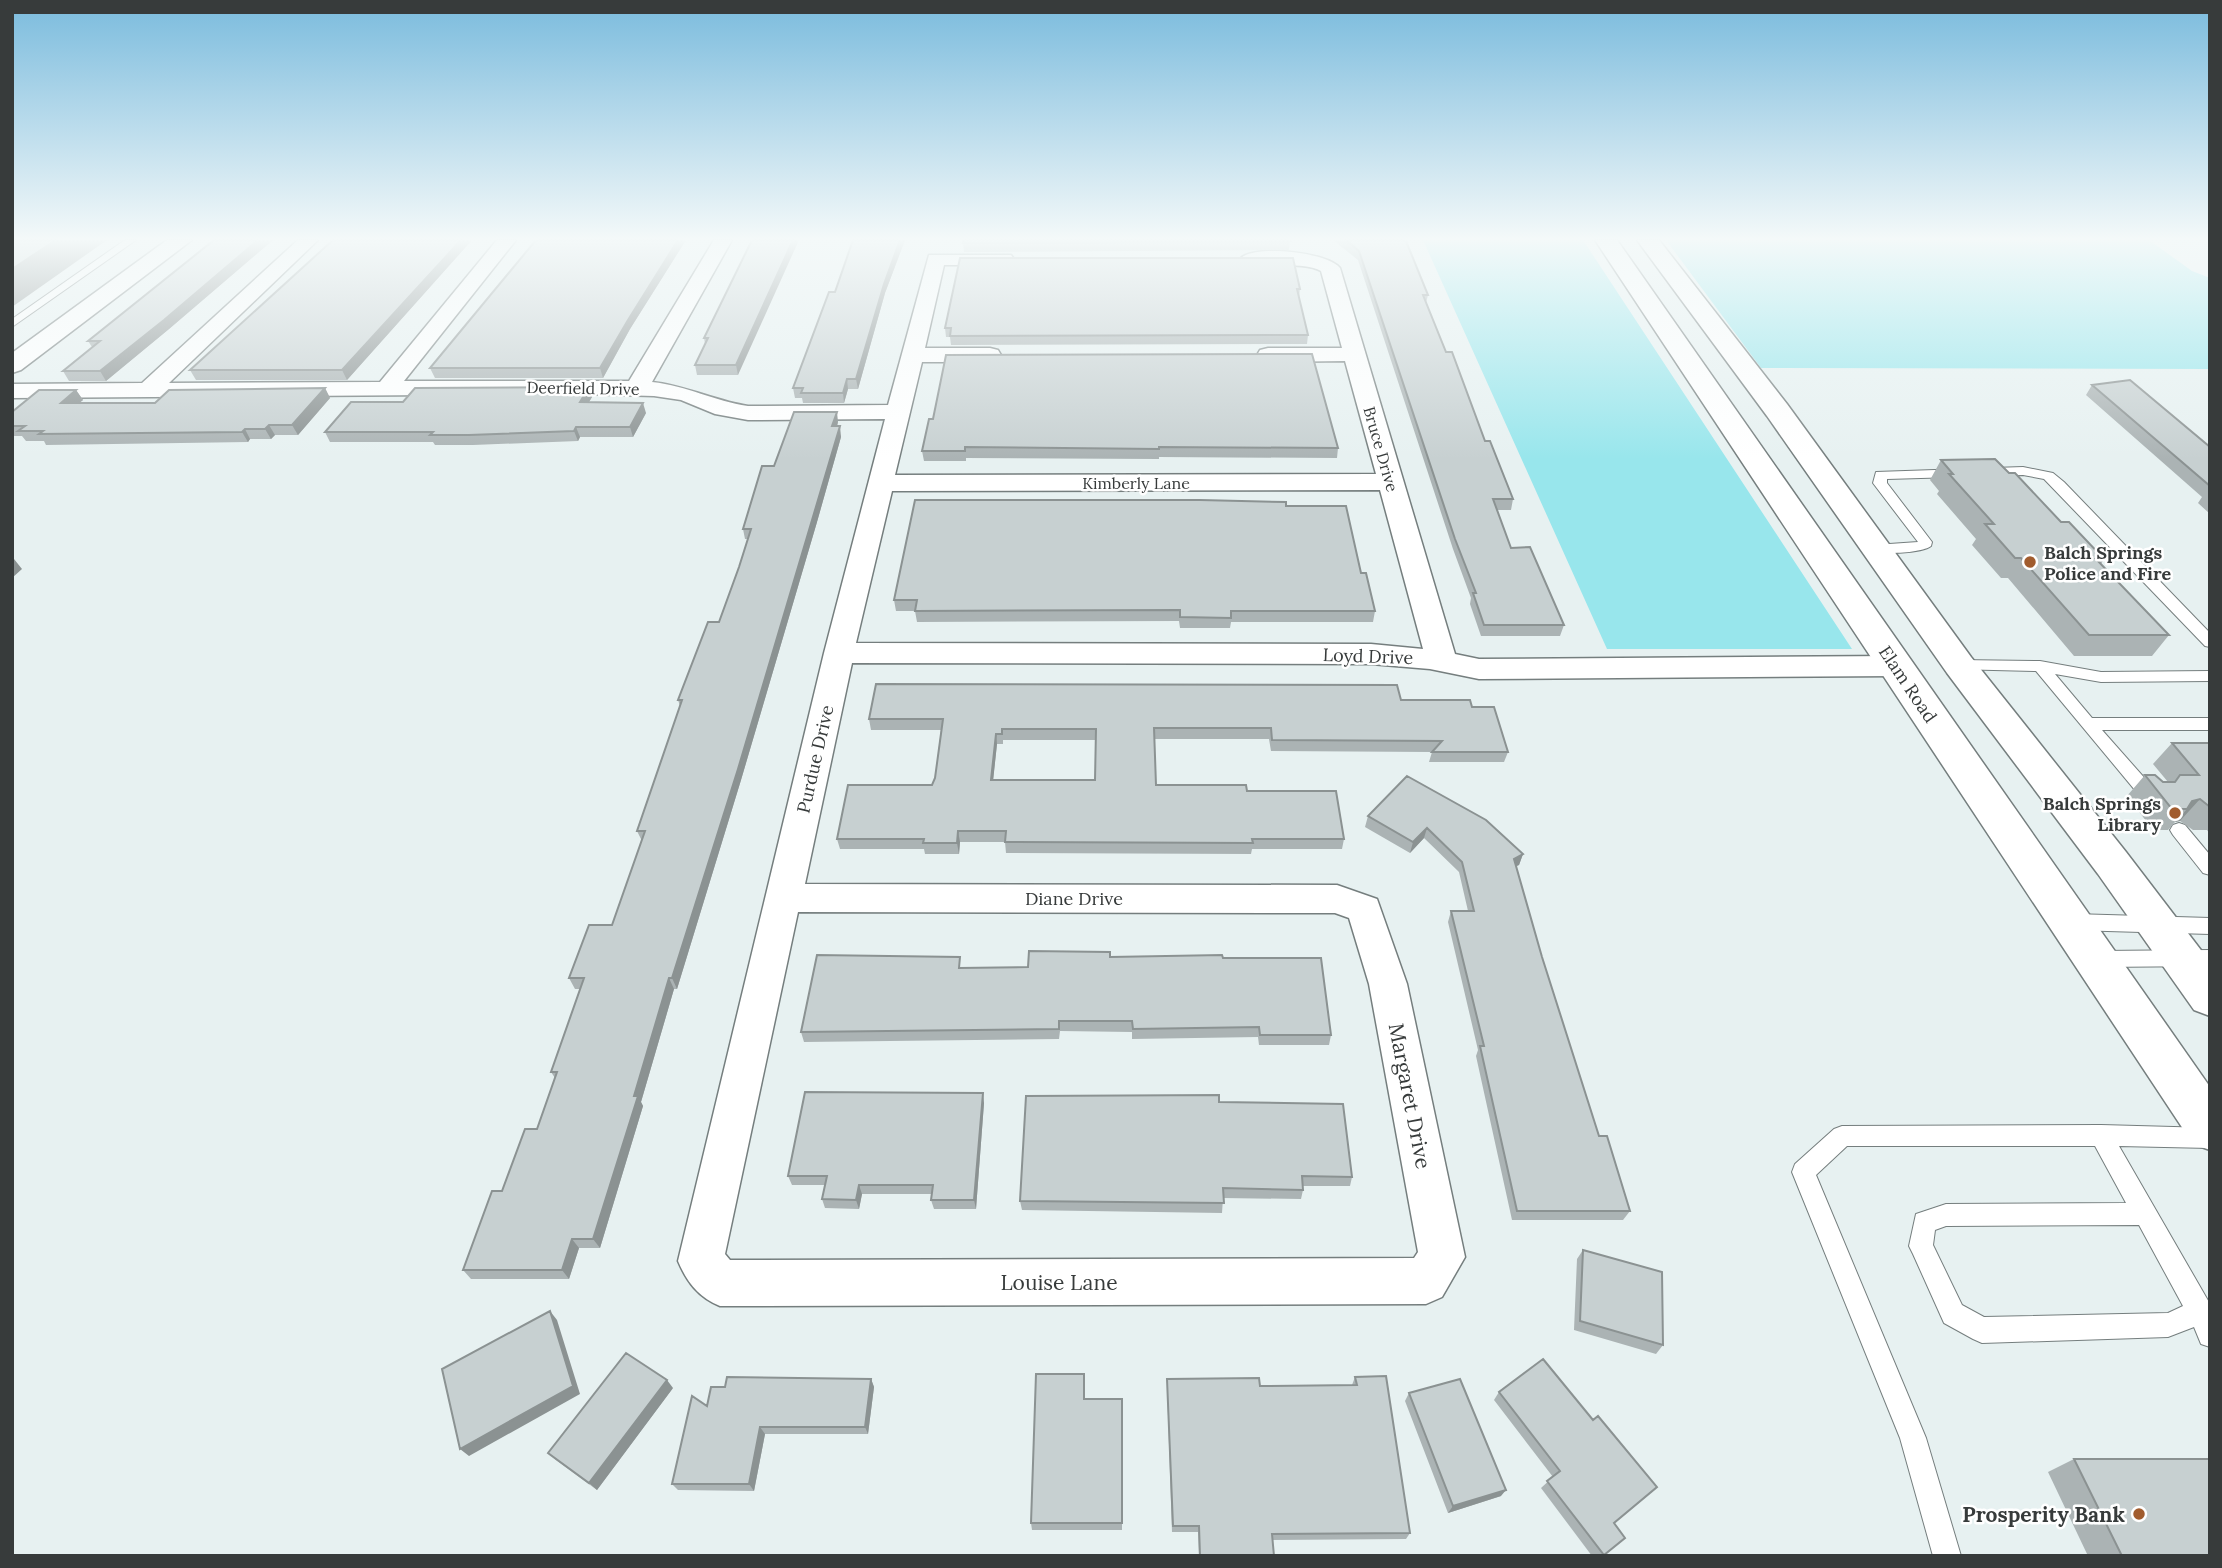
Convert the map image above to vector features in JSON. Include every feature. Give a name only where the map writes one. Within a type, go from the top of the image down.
[{"type":"main road","points":[[12,365],[82,313]]},
{"type":"main road","name":"Elam Road","points":[[1655,313],[2210,1128]]},
{"type":"main road","points":[[1704,313],[1777,410],[1959,665],[2157,924],[2195,958],[2210,997]]},
{"type":"main road","points":[[1816,549],[1875,549]]},
{"type":"main road","points":[[1868,626],[1931,626]]},
{"type":"street","points":[[148,390],[230,313]]},
{"type":"street","points":[[387,388],[448,313]]},
{"type":"street","points":[[637,388],[680,313]]},
{"type":"street","name":"Purdue Drive","points":[[701,1261],[839,653],[923,313]]},
{"type":"street","name":"Bruce Drive","points":[[1343,313],[1442,662]]},
{"type":"street","points":[[1244,355],[1354,354]]},
{"type":"street","points":[[912,355],[1009,355]]},
{"type":"street","name":"Deerfield Drive","points":[[12,391],[637,388],[686,394],[723,409],[748,413],[898,412]]},
{"type":"street","name":"Kimberly Lane","points":[[881,483],[1391,482]]},
{"type":"street","name":"Loyd Drive","points":[[839,653],[1371,654],[1479,669],[1895,666]]},
{"type":"street","name":"Diane Drive","points":[[783,898],[1337,899],[1364,909]]},
{"type":"street","name":"Margaret Drive","points":[[1364,909],[1388,984],[1442,1257],[1426,1281]]},
{"type":"street","name":"Louise Lane","points":[[701,1261],[720,1283],[1426,1281]]},
{"type":"lane","points":[[12,324],[27,313]]},
{"type":"lane","points":[[1875,549],[1924,546],[1925,541],[1880,482],[1881,475],[2023,471],[2038,474],[2059,485],[2210,642]]},
{"type":"lane","points":[[1959,665],[2040,666],[2101,677],[2210,676]]},
{"type":"lane","points":[[2040,666],[2150,796]]},
{"type":"lane","points":[[2087,724],[2210,724]]},
{"type":"lane","points":[[2179,830],[2210,868]]},
{"type":"lane","points":[[2070,922],[2210,926]]},
{"type":"lane","points":[[2095,959],[2195,958]]},
{"type":"lane","points":[[1947,1556],[1913,1438],[1803,1172],[1842,1136],[2101,1135],[2210,1138]]},
{"type":"lane","points":[[2101,1135],[2207,1321],[2168,1325],[1982,1331],[1953,1314],[1920,1245],[1924,1222],[1946,1215],[2144,1214]]},
{"type":"shaded area","points":[[1456,313],[1631,313],[1852,649],[1607,649]]},
{"type":"shaded area","points":[[1720,313],[2210,313],[2210,369],[1761,368]]},
{"type":"building","points":[[123,313],[172,313],[100,371],[63,371],[100,341],[88,341]]},
{"type":"building","points":[[253,313],[394,313],[342,370],[190,370]]},
{"type":"building","points":[[475,313],[632,313],[600,368],[430,368]]},
{"type":"building","points":[[716,313],[760,313],[736,365],[695,365],[708,338],[704,338]]},
{"type":"building","points":[[821,313],[875,313],[856,379],[847,379],[843,393],[801,393],[803,388],[793,388]]},
{"type":"building","points":[[948,313],[1303,313],[1308,335],[950,336],[951,328],[945,328]]},
{"type":"building","points":[[1380,313],[1430,313],[1446,352],[1452,352],[1485,441],[1490,441],[1513,499],[1493,499],[1511,548],[1530,547],[1564,625],[1484,625],[1473,593],[1476,593],[1455,539]]},
{"type":"building","points":[[1312,354],[1338,448],[965,447],[965,451],[922,451],[929,419],[933,419],[946,355]]},
{"type":"building","points":[[2130,380],[2210,447],[2210,486],[2092,385]]},
{"type":"building","points":[[589,387],[580,402],[643,403],[630,427],[576,427],[574,431],[469,435],[430,435],[433,432],[325,432],[351,402],[403,402],[415,388]]},
{"type":"building","points":[[325,388],[292,425],[269,425],[265,429],[245,429],[242,432],[39,434],[43,431],[18,431],[25,426],[12,426],[12,412],[39,390],[76,390],[61,403],[155,403],[169,390]]},
{"type":"building","points":[[794,412],[837,412],[832,426],[840,426],[738,769],[672,978],[669,978],[634,1096],[638,1096],[593,1239],[572,1239],[562,1270],[463,1270],[492,1191],[502,1191],[525,1129],[537,1129],[557,1072],[551,1072],[584,978],[569,978],[589,925],[612,925],[645,831],[637,831],[682,700],[678,700],[708,622],[719,622],[739,567],[751,529],[743,529],[762,466],[774,466]]},
{"type":"building","points":[[1995,459],[2009,473],[2015,473],[2061,522],[2069,522],[2104,559],[2096,559],[2169,635],[2089,635],[2021,558],[2015,558],[1985,524],[1994,524],[1949,474],[1953,474],[1941,460]]},
{"type":"building","points":[[915,500],[1200,500],[1286,502],[1286,506],[1346,506],[1361,573],[1366,573],[1375,611],[1231,611],[1231,618],[1180,617],[1180,610],[915,611],[917,600],[894,600]]},
{"type":"building","points":[[876,684],[1397,685],[1401,700],[1470,700],[1472,707],[1494,707],[1508,752],[1432,752],[1442,741],[1272,740],[1271,728],[1154,728],[1156,785],[1246,785],[1247,791],[1336,791],[1344,839],[1252,839],[1253,843],[1005,842],[1006,831],[958,831],[957,843],[923,843],[924,839],[837,839],[848,785],[932,785],[935,778],[943,719],[869,719]],"holes":[[[1002,729],[1096,729],[1095,780],[991,780],[996,734],[1002,734]]]},
{"type":"building","points":[[2172,743],[2210,743],[2210,807],[2200,799],[2192,801],[2187,809],[2172,809],[2145,775],[2155,775],[2163,782],[2175,782],[2180,775],[2199,775]]},
{"type":"building","points":[[1407,776],[1486,820],[1523,854],[1514,859],[1542,957],[1599,1136],[1607,1136],[1630,1211],[1517,1211],[1480,1046],[1484,1046],[1451,911],[1474,911],[1462,862],[1427,828],[1413,842],[1368,816]]},
{"type":"building","points":[[1029,951],[1110,952],[1110,957],[1222,955],[1223,958],[1321,958],[1331,1035],[1260,1035],[1259,1027],[1133,1029],[1132,1021],[1059,1021],[1059,1029],[801,1032],[817,955],[960,957],[959,968],[1028,967]]},
{"type":"building","points":[[805,1092],[983,1093],[974,1200],[931,1200],[933,1185],[859,1185],[856,1200],[822,1199],[827,1176],[788,1176]]},
{"type":"building","points":[[1219,1095],[1219,1102],[1343,1104],[1352,1177],[1302,1176],[1303,1190],[1223,1188],[1224,1203],[1020,1201],[1026,1096]]},
{"type":"building","points":[[1583,1250],[1662,1272],[1663,1345],[1580,1321]]},
{"type":"building","points":[[550,1311],[573,1386],[460,1449],[442,1369]]},
{"type":"building","points":[[626,1353],[667,1380],[589,1483],[548,1453]]},
{"type":"building","points":[[1543,1359],[1593,1420],[1598,1416],[1657,1487],[1614,1523],[1625,1538],[1604,1555],[1547,1481],[1560,1471],[1499,1392]]},
{"type":"building","points":[[1036,1374],[1084,1374],[1084,1399],[1122,1399],[1122,1523],[1031,1523]]},
{"type":"building","points":[[1386,1376],[1410,1533],[1272,1534],[1274,1556],[1200,1556],[1199,1526],[1173,1526],[1167,1379],[1259,1378],[1260,1386],[1357,1385],[1355,1377]]},
{"type":"building","points":[[727,1377],[871,1379],[865,1427],[760,1427],[749,1484],[672,1484],[692,1396],[707,1406],[711,1387],[725,1387]]},
{"type":"building","points":[[1460,1379],[1506,1490],[1453,1506],[1409,1393]]},
{"type":"building","name":"Prosperity Bank","points":[[2074,1459],[2210,1459],[2210,1556],[2122,1556]]},
{"type":"place","name":"Balch Springs Police and Fire","points":[[2030,562]]},
{"type":"place","name":"Balch Springs Library","points":[[2175,813]]},
{"type":"place","name":"Prosperity Bank","points":[[2139,1514]]}]
